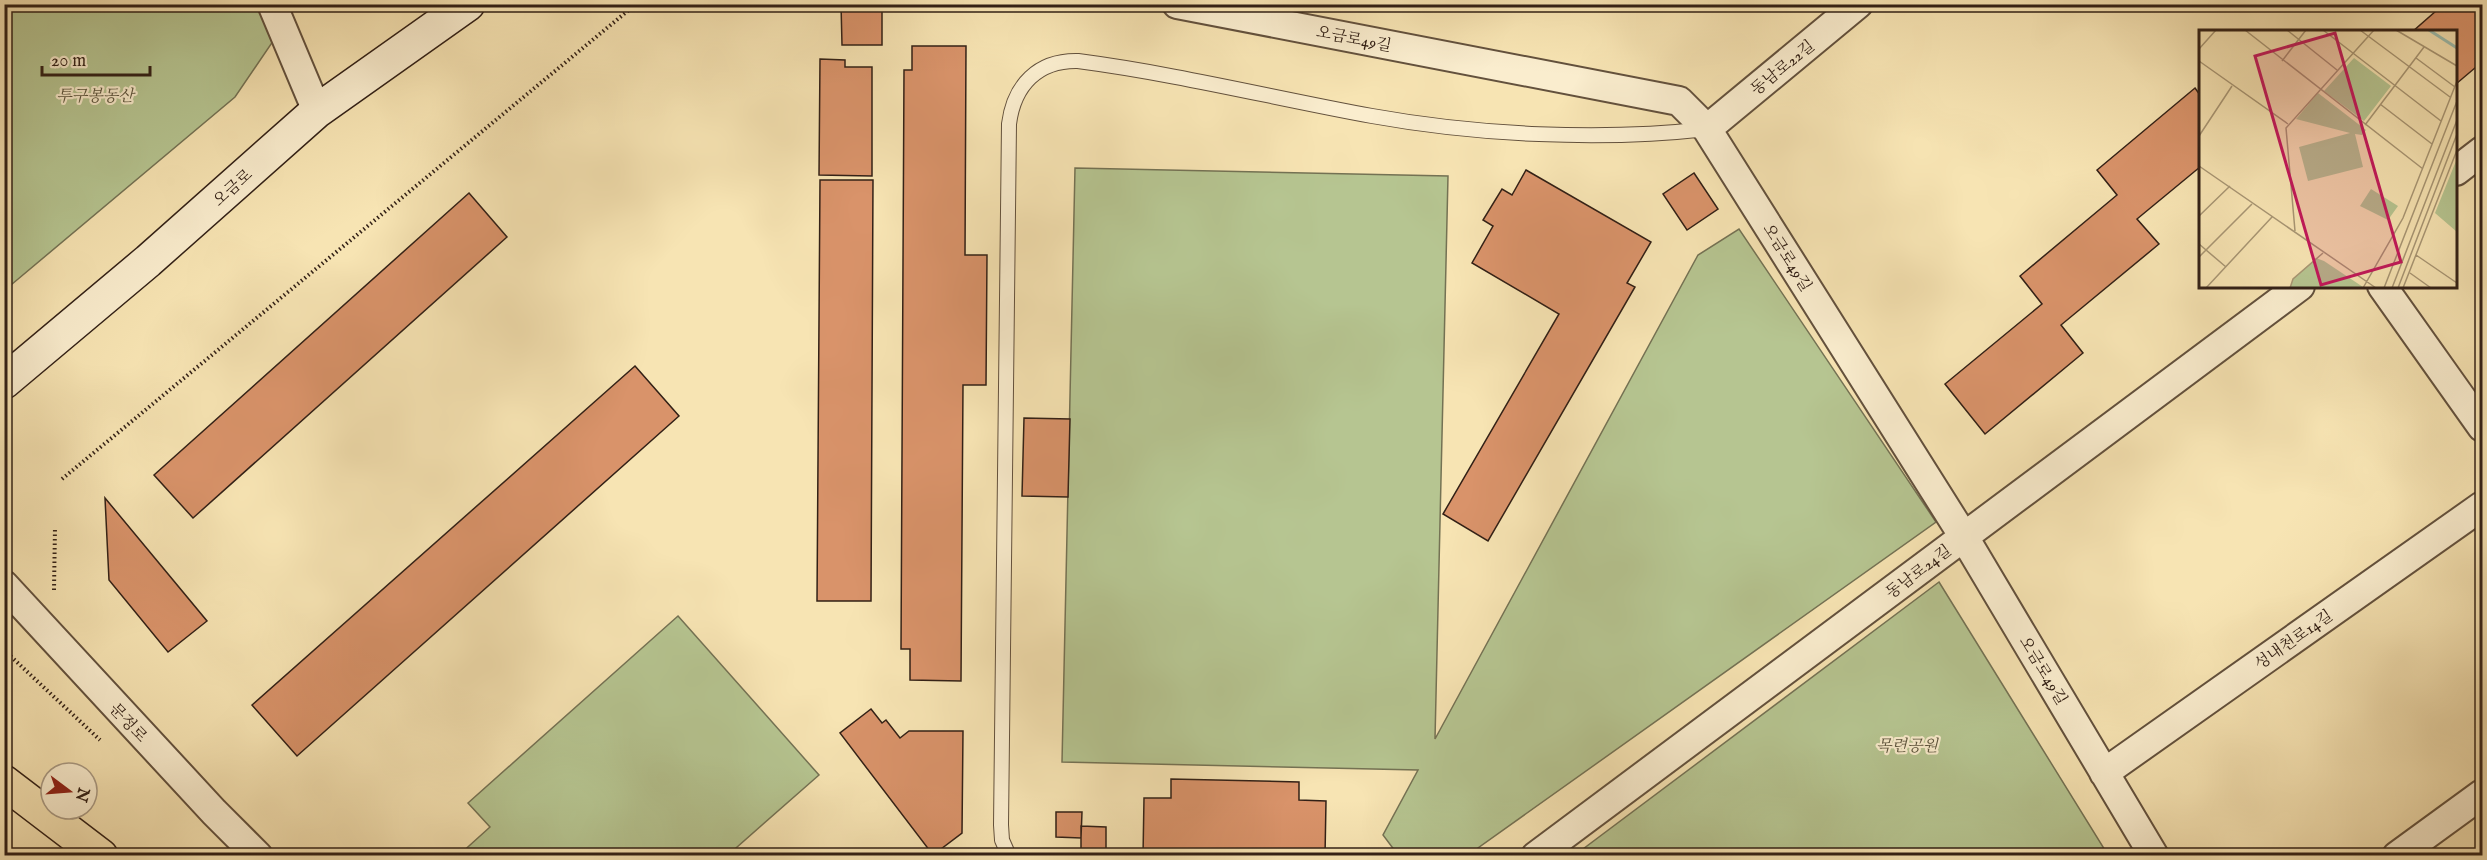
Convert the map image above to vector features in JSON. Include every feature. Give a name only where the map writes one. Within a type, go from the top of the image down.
[{"type":"highway","points":[[4,782],[101,855]]},
{"type":"main road","name":"오금로","points":[[4,382],[148,261],[317,111],[468,4]]},
{"type":"street","points":[[272,4],[317,111]]},
{"type":"street","name":"오금로49길","points":[[1178,4],[1679,101],[1707,129],[1964,537],[2154,855]]},
{"type":"street","name":"동남로22길","points":[[1707,129],[1858,4]]},
{"type":"street","points":[[2457,170],[2482,151]]},
{"type":"street","name":"동남로24길","points":[[1536,855],[2297,288]]},
{"type":"street","points":[[2383,288],[2482,427]]},
{"type":"street","name":"성내천로14길","points":[[2104,772],[2482,506]]},
{"type":"street","name":"문정로","points":[[4,585],[181,778],[258,855]]},
{"type":"street","points":[[2397,855],[2482,794]]},
{"type":"lane","points":[[1009,855],[1002,840],[1001,825],[1009,124],[1014,102],[1025,82],[1047,65],[1062,61],[1078,61],[1375,117],[1458,127],[1529,133],[1631,135],[1707,129]]},
{"type":"path","points":[[62,479],[636,4]]},
{"type":"green space","name":"투구봉동산","points":[[5,5],[271,5],[282,28],[235,97],[5,290]]},
{"type":"green space","points":[[1075,168],[1448,176],[1435,739],[1698,255],[1739,229],[1936,522],[1468,855],[1398,855],[1383,835],[1418,770],[1062,762]]},
{"type":"green space","name":"목련공원","points":[[1939,582],[2108,855],[1575,855]]},
{"type":"green space","points":[[678,616],[819,775],[728,855],[459,855],[490,827],[468,803]]},
{"type":"building","points":[[841,4],[882,4],[882,45],[842,45]]},
{"type":"building","points":[[2444,4],[2482,4],[2482,62],[2457,83],[2457,30],[2414,30]]},
{"type":"building","points":[[912,46],[966,46],[965,255],[987,255],[986,385],[963,385],[961,681],[910,680],[910,649],[901,649],[904,70],[912,70]]},
{"type":"building","points":[[820,59],[845,60],[845,67],[872,67],[872,176],[819,175]]},
{"type":"building","points":[[2195,88],[2199,94],[2199,168],[2137,219],[2159,244],[2061,325],[2083,353],[1985,434],[1945,384],[2042,304],[2020,276],[2117,195],[2097,170]]},
{"type":"building","points":[[1526,170],[1651,242],[1627,283],[1635,287],[1488,541],[1443,514],[1559,314],[1472,263],[1493,226],[1483,220],[1502,189],[1512,195]]},
{"type":"building","points":[[1694,173],[1718,209],[1687,230],[1663,194]]},
{"type":"building","points":[[820,180],[873,180],[871,601],[817,601]]},
{"type":"building","points":[[469,193],[507,237],[193,518],[154,475]]},
{"type":"building","points":[[635,366],[679,416],[297,756],[252,705]]},
{"type":"building","points":[[1024,418],[1070,419],[1068,497],[1022,496]]},
{"type":"building","points":[[105,498],[207,621],[168,652],[109,580]]},
{"type":"building","points":[[871,709],[882,723],[886,720],[900,738],[909,731],[963,731],[962,833],[933,855],[840,733]]},
{"type":"building","points":[[1171,779],[1299,782],[1299,800],[1326,801],[1325,856],[1143,856],[1144,798],[1171,798]]},
{"type":"building","points":[[1056,812],[1082,812],[1081,838],[1056,837]]},
{"type":"building","points":[[1081,826],[1106,827],[1106,853],[1081,852]]}]
